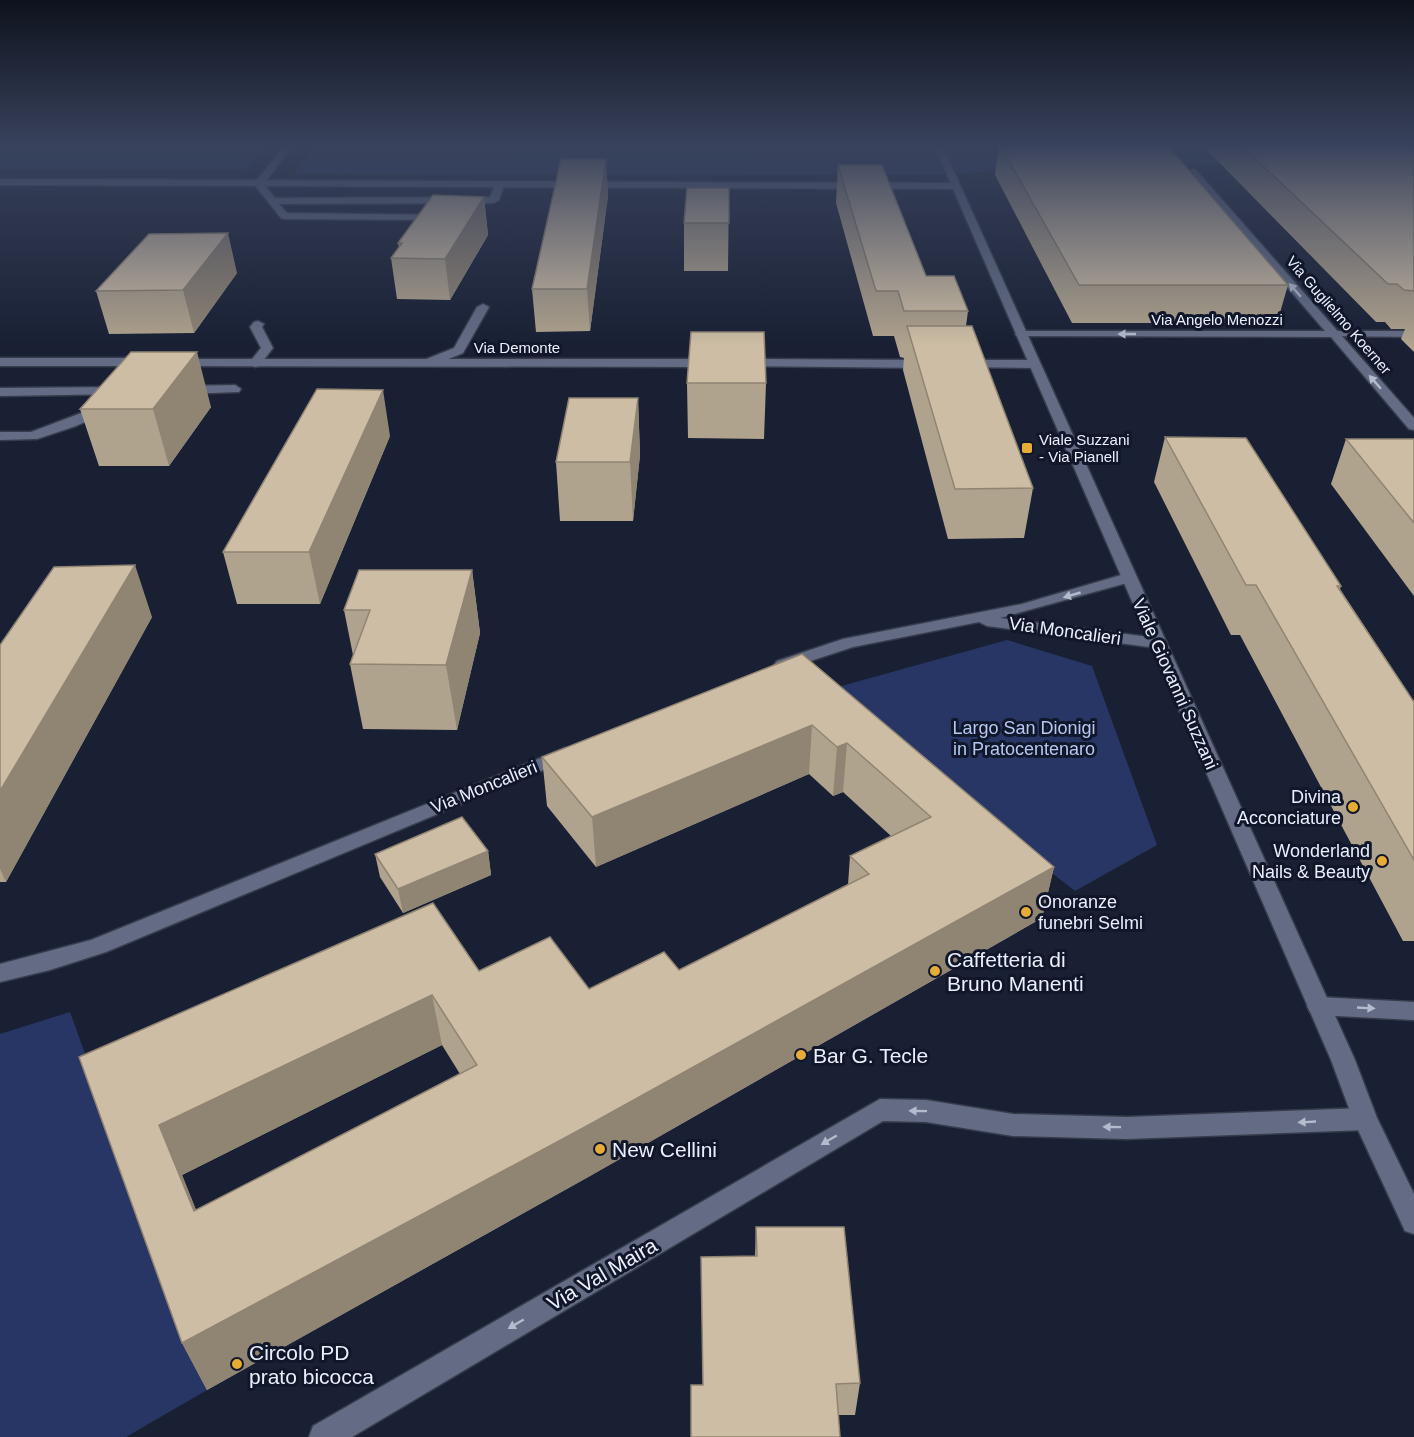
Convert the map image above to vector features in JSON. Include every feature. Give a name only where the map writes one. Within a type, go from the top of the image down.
[{"type":"street","points":[[281,212],[284,216],[452,217]]},
{"type":"street","name":"Viale Giovanni Suzzani","points":[[967,212],[1343,1060],[1365,1119],[1414,1222]]},
{"type":"street","name":"Via Guglielmo Koerner","points":[[1228,212],[1414,426]]},
{"type":"street","points":[[428,363],[459,351],[483,307]]},
{"type":"street","points":[[255,363],[267,348],[256,327],[258,324]]},
{"type":"street","name":"Via Angelo Menozzi","points":[[1021,334],[1414,334]]},
{"type":"street","name":"Via Demonte","points":[[0,362],[1034,364]]},
{"type":"street","points":[[165,390],[236,389]]},
{"type":"street","points":[[0,392],[131,393],[70,423],[32,436],[0,436]]},
{"type":"street","name":"Via Moncalieri","points":[[771,669],[858,641],[921,627],[973,619],[1072,595],[1128,578]]},
{"type":"street","name":"Via Moncalieri","points":[[973,619],[1157,644]]},
{"type":"street","name":"Via Moncalieri","points":[[0,973],[98,946],[584,746]]},
{"type":"street","points":[[1318,1006],[1414,1011]]},
{"type":"street","name":"Via Val Maira","points":[[324,1437],[880,1110],[926,1111],[1013,1125],[1127,1128],[1365,1119]]},
{"type":"green space","name":"Largo San Dionigi in Pratocentenaro","points":[[1007,640],[1092,666],[1157,845],[1075,891],[820,692]]},
{"type":"green space","points":[[70,1012],[207,1390],[126,1437],[0,1437],[0,1034]]},
{"type":"building","points":[[421,212],[475,212],[445,259],[391,258],[402,243],[398,243]]},
{"type":"building","points":[[549,212],[598,212],[587,289],[532,289]]},
{"type":"building","points":[[685,212],[729,212],[729,223],[684,223]]},
{"type":"building","points":[[852,212],[901,212],[926,276],[954,276],[968,311],[904,311],[898,291],[876,291]]},
{"type":"building","points":[[1038,212],[1225,212],[1288,285],[1079,285]]},
{"type":"building","points":[[1312,212],[1414,212],[1414,291],[1404,290],[1397,284],[1388,284]]},
{"type":"building","points":[[228,233],[183,290],[96,291],[149,234]]},
{"type":"building","points":[[907,326],[972,326],[1033,488],[955,489]]},
{"type":"building","points":[[691,332],[764,332],[766,383],[687,383]]},
{"type":"building","points":[[131,352],[197,352],[153,409],[80,409]]},
{"type":"building","points":[[317,389],[383,390],[309,552],[223,552]]},
{"type":"building","points":[[569,398],[638,398],[630,462],[556,462]]},
{"type":"building","points":[[1165,437],[1246,438],[1341,586],[1337,586],[1414,702],[1414,860],[1256,585],[1246,585]]},
{"type":"building","points":[[1346,439],[1414,439],[1414,523]]},
{"type":"building","points":[[135,565],[0,791],[0,645],[54,567]]},
{"type":"building","points":[[359,570],[472,570],[446,665],[350,664],[370,610],[344,610]]},
{"type":"building","points":[[802,654],[1054,867],[585,1127],[182,1343],[79,1057],[433,903],[479,971],[550,937],[589,989],[664,952],[679,970],[869,874],[850,856],[931,817],[847,743],[837,747],[812,725],[592,817],[542,757]],"holes":[[[432,995],[477,1065],[194,1211],[159,1125]]]},
{"type":"building","points":[[462,817],[488,851],[398,889],[375,854]]},
{"type":"building","points":[[756,1227],[844,1227],[860,1383],[836,1384],[840,1437],[691,1437],[691,1385],[703,1385],[701,1257],[757,1256]]},
{"type":"place","name":"Viale Suzzani - Via Pianell","points":[[1027,448]]},
{"type":"place","name":"Divina Acconciature","points":[[1353,807]]},
{"type":"place","name":"Wonderland Nails & Beauty","points":[[1382,861]]},
{"type":"place","name":"Onoranze funebri Selmi","points":[[1026,912]]},
{"type":"place","name":"Caffetteria di Bruno Manenti","points":[[935,971]]},
{"type":"place","name":"Bar G. Tecle","points":[[801,1055]]},
{"type":"place","name":"New Cellini","points":[[600,1149]]},
{"type":"place","name":"Circolo PD prato bicocca","points":[[237,1364]]}]
